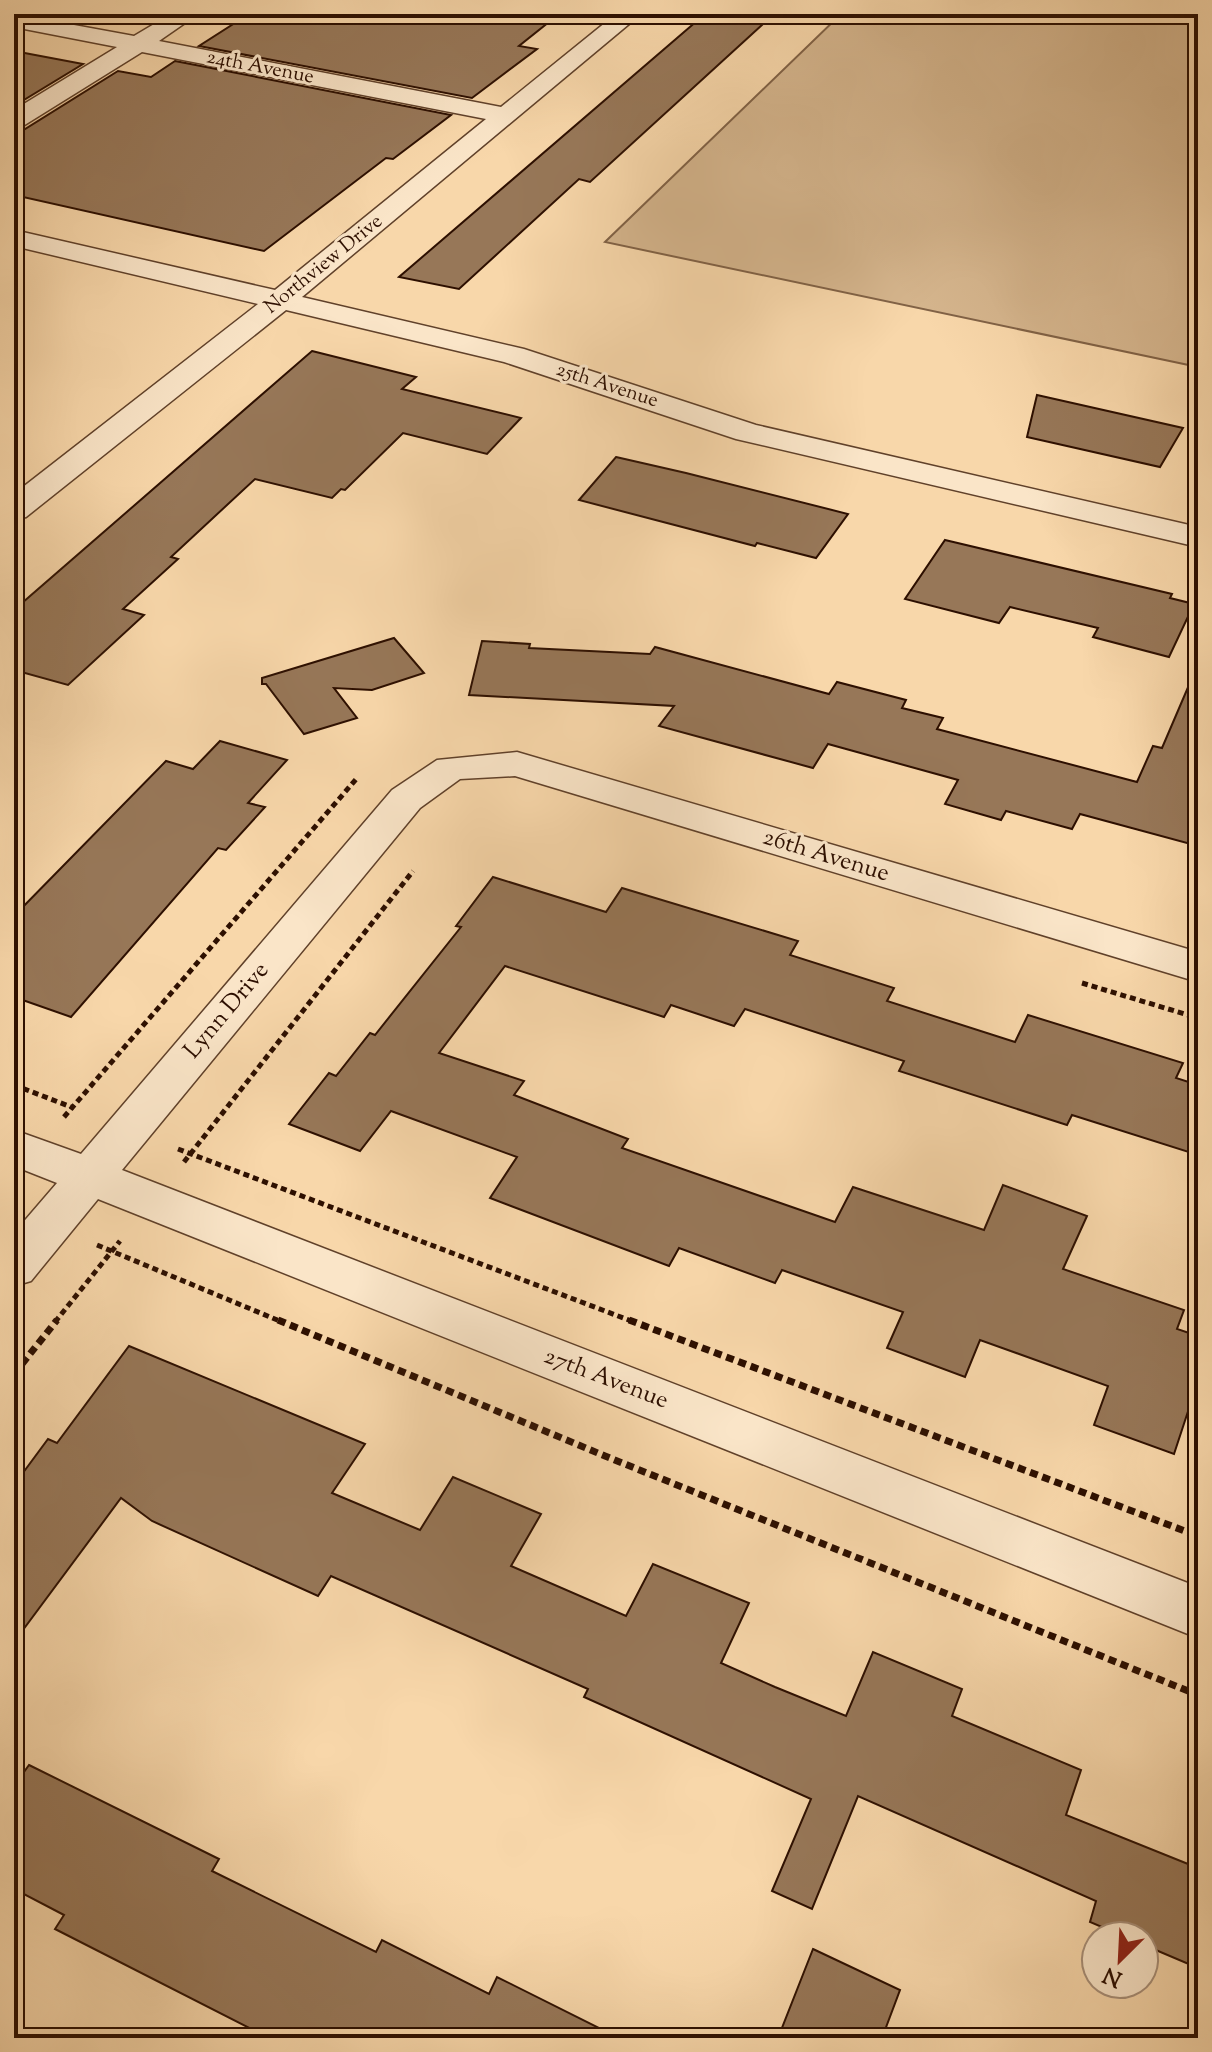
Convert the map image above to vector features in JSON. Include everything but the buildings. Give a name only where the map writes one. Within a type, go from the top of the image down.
[{"type":"street","points":[[14,121],[187,14]]},
{"type":"street","name":"Northview Drive","points":[[14,510],[281,300],[630,14]]},
{"type":"street","name":"24th Avenue","points":[[14,20],[507,116]]},
{"type":"street","name":"25th Avenue","points":[[14,238],[513,355],[747,432],[1198,537]]},
{"type":"street","name":"26th Avenue","points":[[451,768],[517,764],[1198,967]]},
{"type":"street","name":"Lynn Drive","points":[[14,1267],[406,799],[451,768]]},
{"type":"street","name":"27th Avenue","points":[[14,1147],[1198,1613]]},
{"type":"path","points":[[60,1121],[361,775]]},
{"type":"path","points":[[179,1169],[415,868]]},
{"type":"path","points":[[1076,981],[1198,1018]]},
{"type":"path","points":[[14,1085],[86,1113]]},
{"type":"path","points":[[170,1145],[1198,1536]]},
{"type":"path","points":[[14,1374],[122,1238]]},
{"type":"path","points":[[96,1245],[605,1456],[1198,1695]]},
{"type":"path","points":[[14,2026],[36,2038]]},
{"type":"shaded area","points":[[841,14],[1198,14],[1198,367],[605,242]]}]
